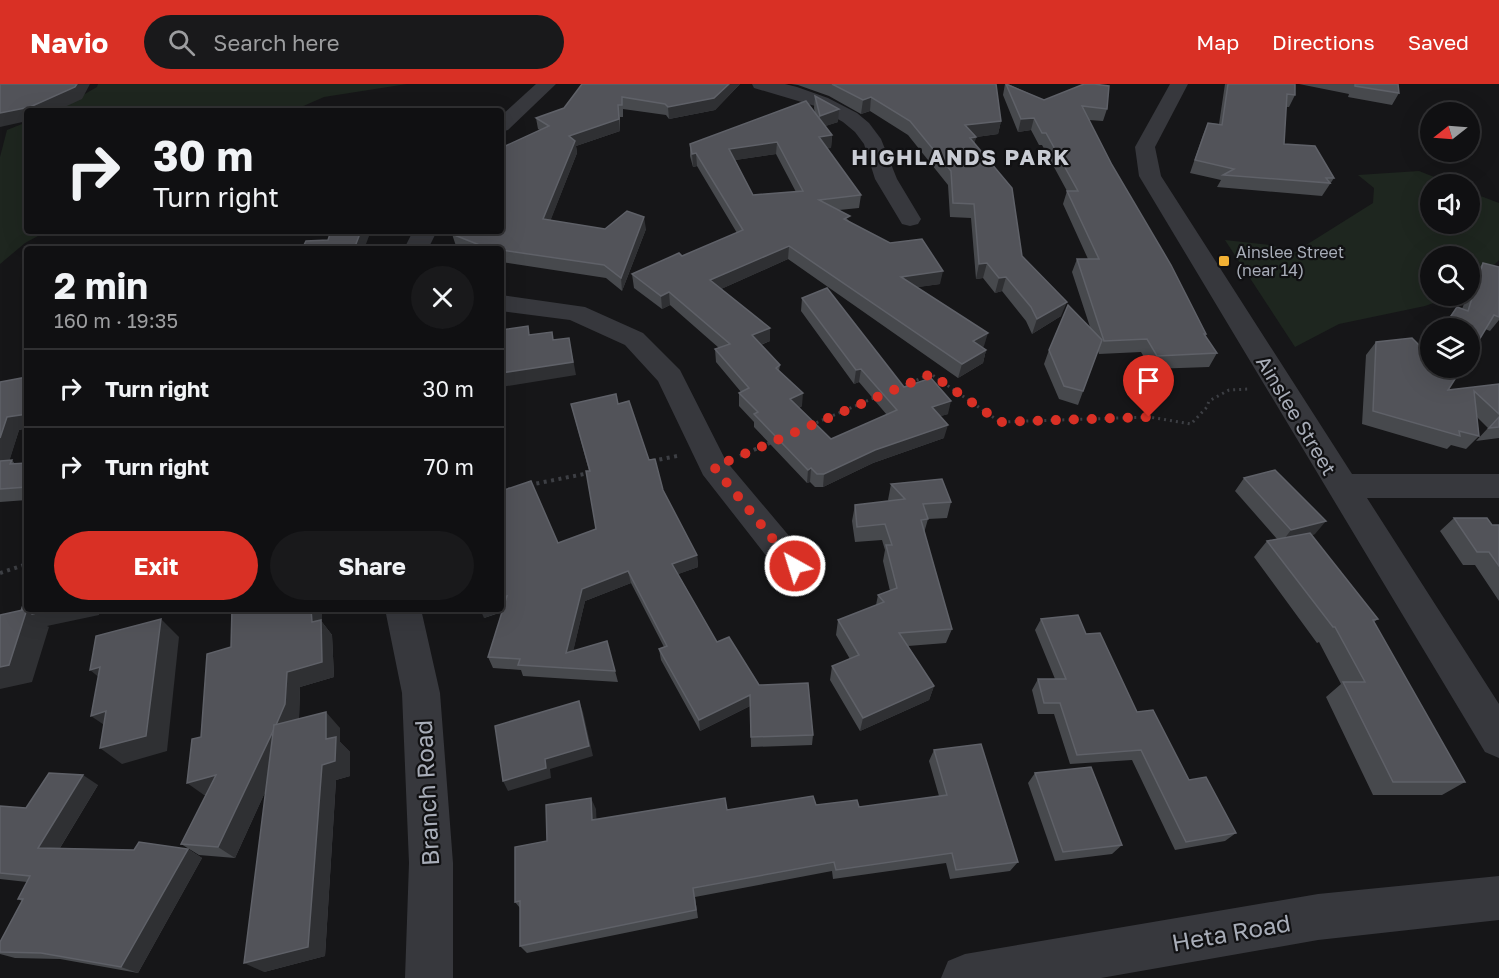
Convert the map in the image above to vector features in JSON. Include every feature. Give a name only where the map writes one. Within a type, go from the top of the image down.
[{"type":"street","points":[[504,123],[547,84]]},
{"type":"street","points":[[761,84],[788,89],[817,100],[848,116],[871,139],[886,177],[910,219]]},
{"type":"street","name":"Ainslee Street","points":[[1179,84],[1144,147],[1150,176],[1499,740]]},
{"type":"street","points":[[504,303],[576,313],[634,339],[670,377],[710,459],[795,566]]},
{"type":"street","points":[[1341,486],[1499,486]]},
{"type":"street","name":"Branch Road","points":[[404,612],[421,693],[431,863],[429,978]]},
{"type":"street","name":"Heta Road","points":[[964,978],[1318,917],[1499,898]]},
{"type":"path","points":[[898,388],[931,374],[1000,422],[1149,417],[1191,424],[1207,407],[1209,401],[1229,390],[1282,389]]},
{"type":"path","points":[[801,430],[876,397]]},
{"type":"path","points":[[648,462],[710,459],[779,439]]},
{"type":"path","points":[[524,486],[592,473]]},
{"type":"path","points":[[504,489],[512,488]]},
{"type":"path","points":[[0,573],[24,565]]},
{"type":"shaded area","points":[[98,84],[407,84],[324,97],[299,108],[60,108],[97,87]]},
{"type":"shaded area","points":[[24,123],[24,234],[42,234],[25,243],[0,264],[0,157],[7,130]]},
{"type":"shaded area","points":[[1419,171],[1427,174],[1420,174],[1420,234],[1480,234],[1480,196],[1499,203],[1499,260],[1480,279],[1480,246],[1420,246],[1420,306],[1425,306],[1339,324],[1295,347],[1225,240],[1270,245],[1295,252],[1373,203],[1374,188],[1358,175]]},
{"type":"building","points":[[0,84],[77,84],[75,87],[30,107],[0,113]]},
{"type":"building","points":[[582,84],[729,84],[714,98],[668,107],[665,104],[622,97],[622,105],[618,105],[619,119],[569,136],[575,141],[543,219],[605,229],[627,211],[644,217],[621,278],[604,265],[504,250],[504,246],[482,246],[452,234],[504,234],[504,147],[549,126],[536,118],[564,108]]},
{"type":"building","points":[[832,84],[996,84],[1001,121],[965,125],[976,137],[970,138],[1012,188],[1022,256],[1067,302],[1037,319],[1031,307],[1006,277],[999,278],[987,263],[979,264],[974,204],[953,203],[951,171],[910,121],[871,97],[863,100]]},
{"type":"building","points":[[1006,84],[1044,100],[1084,84],[1109,86],[1107,109],[1082,106],[1112,165],[1171,265],[1206,334],[1204,334],[1217,353],[1157,356],[1147,339],[1104,341],[1077,259],[1099,259],[1067,191],[1078,191],[1046,133],[1042,133],[1034,118],[1021,119]]},
{"type":"building","points":[[1228,84],[1295,84],[1295,95],[1287,94],[1284,144],[1315,146],[1334,178],[1326,178],[1330,183],[1223,175],[1234,169],[1195,160],[1208,123],[1222,125]]},
{"type":"building","points":[[1355,84],[1398,84],[1399,93],[1355,86]]},
{"type":"building","points":[[815,96],[839,109],[820,116]]},
{"type":"building","points":[[806,101],[832,135],[819,137],[861,195],[819,200],[850,216],[844,219],[890,243],[922,239],[943,271],[901,277],[988,333],[973,341],[986,350],[962,364],[789,246],[710,280],[770,328],[752,335],[780,365],[776,368],[803,393],[790,399],[831,439],[897,410],[861,369],[856,370],[802,298],[827,288],[904,387],[931,378],[951,401],[932,407],[948,425],[875,450],[824,474],[817,474],[811,468],[808,470],[754,414],[758,412],[739,393],[749,388],[715,349],[730,344],[669,292],[661,296],[632,274],[679,253],[682,256],[743,230],[696,153],[692,154],[690,144]],"holes":[[[777,142],[803,191],[753,195],[729,149]]]},
{"type":"building","points":[[330,234],[360,234],[355,246],[304,246],[306,241],[328,240]]},
{"type":"building","points":[[1483,263],[1499,267],[1499,317],[1494,315],[1480,338],[1480,318],[1450,318],[1457,307],[1468,311],[1470,306],[1480,306],[1480,273]]},
{"type":"building","points":[[1068,305],[1102,340],[1083,391],[1064,386],[1049,350]]},
{"type":"building","points":[[528,326],[529,335],[552,332],[553,340],[569,338],[573,362],[504,373],[504,330]]},
{"type":"building","points":[[1412,338],[1420,346],[1420,378],[1456,378],[1448,390],[1499,384],[1499,414],[1474,391],[1479,436],[1459,431],[1460,436],[1373,411],[1376,342]]},
{"type":"building","points":[[24,378],[24,414],[7,417],[0,438],[0,382]]},
{"type":"building","points":[[616,394],[618,404],[629,401],[649,460],[655,459],[663,490],[697,555],[672,564],[717,642],[729,637],[759,685],[808,683],[813,735],[751,737],[750,695],[699,720],[659,649],[667,646],[628,571],[582,589],[566,653],[607,641],[615,671],[518,665],[520,659],[488,657],[502,612],[504,612],[507,596],[504,597],[504,490],[531,481],[558,543],[596,529],[586,471],[590,471],[571,404]]},
{"type":"building","points":[[1499,417],[1499,427],[1489,428]]},
{"type":"building","points":[[12,460],[10,464],[24,463],[24,487],[0,489],[0,461]]},
{"type":"building","points":[[1275,470],[1326,521],[1291,530],[1244,478]]},
{"type":"building","points":[[942,479],[951,502],[923,504],[928,519],[921,520],[952,629],[899,633],[934,686],[863,718],[832,666],[859,655],[838,620],[884,602],[878,595],[897,588],[886,545],[892,545],[885,524],[857,527],[855,505],[905,499],[891,484]]},
{"type":"building","points":[[1454,518],[1487,518],[1492,525],[1499,525],[1499,566],[1489,552],[1477,552]]},
{"type":"building","points":[[1310,533],[1378,619],[1373,620],[1465,782],[1393,782],[1343,682],[1365,682],[1335,627],[1267,541]]},
{"type":"building","points":[[24,610],[26,612],[9,665],[0,667],[0,615]]},
{"type":"building","points":[[232,612],[311,612],[312,622],[321,620],[322,662],[287,672],[285,704],[218,847],[181,844],[216,775],[187,783],[192,739],[201,737],[207,654],[231,647]]},
{"type":"building","points":[[1078,615],[1086,634],[1100,633],[1137,712],[1153,710],[1189,780],[1206,777],[1236,833],[1186,842],[1141,750],[1077,755],[1060,703],[1044,703],[1038,679],[1066,679],[1041,619]]},
{"type":"building","points":[[161,619],[146,736],[100,748],[106,711],[91,716],[100,667],[90,670],[96,636]]},
{"type":"building","points":[[579,701],[589,746],[545,759],[546,768],[503,781],[495,726]]},
{"type":"building","points":[[326,712],[326,739],[336,737],[335,761],[322,765],[308,947],[244,963],[274,725]]},
{"type":"building","points":[[981,744],[1018,862],[956,870],[952,853],[836,870],[834,862],[693,888],[696,910],[520,946],[520,901],[515,902],[515,847],[547,841],[546,805],[591,798],[592,820],[725,798],[727,810],[813,796],[816,805],[857,800],[859,807],[947,795],[934,750]]},
{"type":"building","points":[[1091,767],[1122,845],[1063,852],[1035,773]]},
{"type":"building","points":[[49,773],[83,775],[38,848],[134,850],[139,842],[188,849],[121,967],[41,953],[0,952],[0,942],[23,899],[18,899],[30,876],[0,873],[0,806],[26,808]]},
{"type":"place","name":"Ainslee Street (near 14)","points":[[1224,261]]},
{"type":"district","name":"HIGHLANDS PARK","points":[[961,156]]},
{"type":"route","points":[[795,566],[714,467],[931,374],[1000,422],[1149,417]]}]
